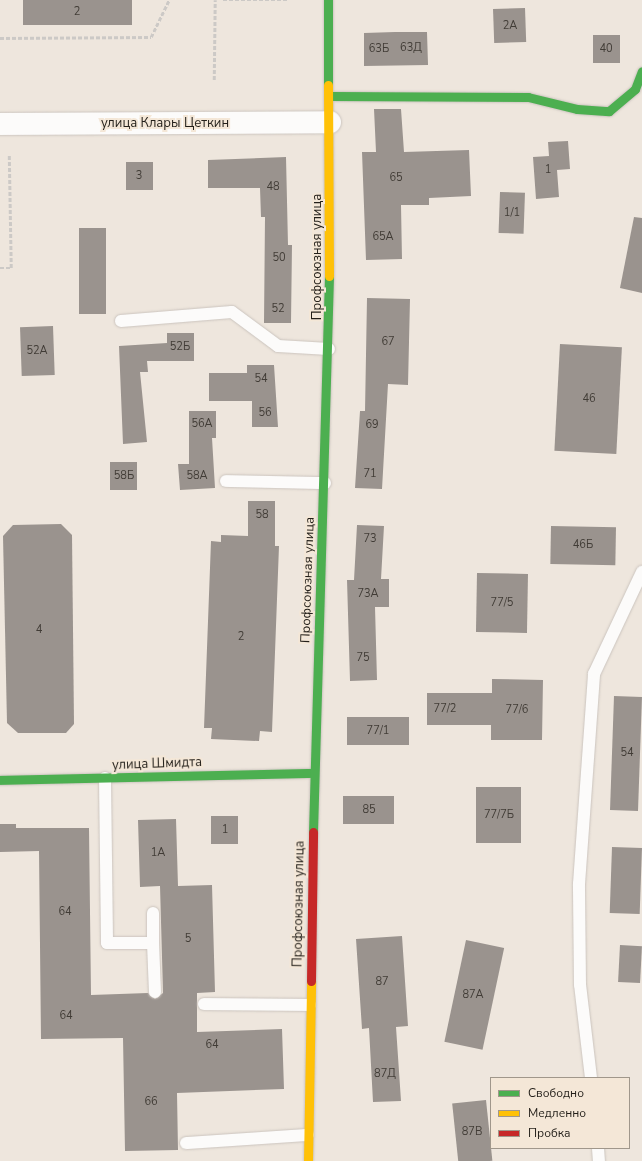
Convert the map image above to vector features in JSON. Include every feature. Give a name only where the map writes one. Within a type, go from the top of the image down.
[{"type":"street","name":"Профсоюзная улица","points":[[308,1161],[314,772],[329,349],[330,96],[328,0]]},
{"type":"street","points":[[330,96],[528,97],[577,109],[610,112],[635,89],[642,70]]},
{"type":"street","name":"улица Клары Цеткин","points":[[0,124],[330,122]]},
{"type":"street","name":"улица Шмидта","points":[[0,780],[314,772]]},
{"type":"lane","points":[[121,321],[232,312],[278,346],[329,349]]},
{"type":"lane","points":[[226,481],[325,483]]},
{"type":"lane","points":[[591,1077],[580,985],[579,884],[593,682],[642,572]]},
{"type":"lane","points":[[105,778],[107,943],[153,943]]},
{"type":"lane","points":[[153,913],[155,992]]},
{"type":"lane","points":[[204,1004],[310,1005]]},
{"type":"lane","points":[[186,1143],[308,1135]]},
{"type":"lane","points":[[598,1149],[600,1161]]},
{"type":"path","points":[[0,38],[151,37],[169,0]]},
{"type":"path","points":[[214,80],[215,0]]},
{"type":"path","points":[[223,0],[287,0]]},
{"type":"path","points":[[0,268],[11,268],[9,156]]},
{"type":"building","points":[[23,0],[132,0],[132,25],[23,25]]},
{"type":"building","points":[[525,8],[526,42],[494,43],[493,9]]},
{"type":"building","points":[[427,32],[428,65],[364,66],[364,33]]},
{"type":"building","points":[[593,35],[620,35],[620,63],[593,63]]},
{"type":"building","points":[[374,109],[401,109],[404,152],[469,150],[471,196],[429,198],[429,205],[401,205],[402,259],[366,260],[362,152],[376,152]]},
{"type":"building","points":[[568,141],[570,169],[557,170],[559,197],[536,199],[533,157],[549,156],[548,142]]},
{"type":"building","points":[[286,157],[288,245],[292,245],[291,323],[264,323],[265,217],[261,217],[260,188],[208,188],[208,160]]},
{"type":"building","points":[[126,162],[153,162],[153,190],[126,190]]},
{"type":"building","points":[[500,192],[525,193],[524,234],[499,233]]},
{"type":"building","points":[[634,217],[642,218],[642,293],[620,288]]},
{"type":"building","points":[[79,228],[106,228],[106,314],[79,314]]},
{"type":"building","points":[[367,298],[410,299],[408,385],[388,384],[382,489],[355,488],[360,411],[365,411]]},
{"type":"building","points":[[53,326],[55,375],[22,376],[20,327]]},
{"type":"building","points":[[167,333],[194,333],[194,361],[147,361],[148,372],[140,372],[147,442],[123,444],[119,346],[167,343]]},
{"type":"building","points":[[560,344],[622,347],[616,454],[554,451]]},
{"type":"building","points":[[247,365],[274,365],[278,427],[252,427],[252,401],[209,401],[209,373],[247,373]]},
{"type":"building","points":[[189,411],[216,411],[216,438],[212,438],[215,488],[180,490],[178,464],[189,464]]},
{"type":"building","points":[[110,462],[137,462],[137,490],[110,490]]},
{"type":"building","points":[[248,501],[275,501],[275,546],[279,546],[272,732],[260,731],[259,741],[211,739],[212,728],[204,728],[211,541],[221,542],[221,535],[248,536]]},
{"type":"building","points":[[61,524],[72,535],[74,724],[66,733],[18,733],[7,723],[3,536],[13,525]]},
{"type":"building","points":[[357,525],[384,526],[381,579],[389,579],[389,607],[375,607],[377,680],[350,681],[347,580],[354,580]]},
{"type":"building","points":[[551,526],[616,527],[615,565],[550,564]]},
{"type":"building","points":[[477,573],[528,574],[527,633],[476,632]]},
{"type":"building","points":[[492,679],[543,680],[542,740],[491,740],[491,725],[427,725],[427,693],[492,693]]},
{"type":"building","points":[[614,696],[642,697],[638,811],[610,810]]},
{"type":"building","points":[[347,717],[409,717],[409,745],[347,745]]},
{"type":"building","points":[[476,787],[521,787],[521,843],[476,843]]},
{"type":"building","points":[[343,796],[394,796],[394,824],[343,824]]},
{"type":"building","points":[[211,816],[238,816],[238,844],[211,844]]},
{"type":"building","points":[[176,819],[178,886],[212,885],[215,992],[197,993],[197,1032],[282,1029],[284,1089],[177,1093],[178,1150],[125,1151],[123,1038],[41,1039],[39,851],[0,852],[0,824],[16,824],[16,828],[89,828],[91,995],[148,993],[155,999],[163,993],[160,886],[140,887],[138,820]]},
{"type":"building","points":[[612,847],[642,848],[640,914],[610,913]]},
{"type":"building","points":[[402,936],[408,1026],[396,1027],[401,1101],[373,1102],[369,1028],[362,1029],[356,939]]},
{"type":"building","points":[[466,940],[504,948],[483,1050],[444,1042]]},
{"type":"building","points":[[620,945],[642,946],[640,983],[618,982]]},
{"type":"building","points":[[486,1100],[492,1161],[458,1161],[452,1104]]},
{"type":"traffic: fast","points":[[328,0],[328,85]]},
{"type":"traffic: fast","points":[[330,96],[528,97],[577,109],[609,111],[635,89],[642,71]]},
{"type":"traffic: fast","points":[[313,832],[329,276]]},
{"type":"traffic: fast","points":[[0,780],[314,773]]},
{"type":"traffic: slow","points":[[328,85],[329,276]]},
{"type":"traffic: slow","points":[[308,1161],[311,981]]},
{"type":"traffic: jam","points":[[311,981],[313,832]]}]
